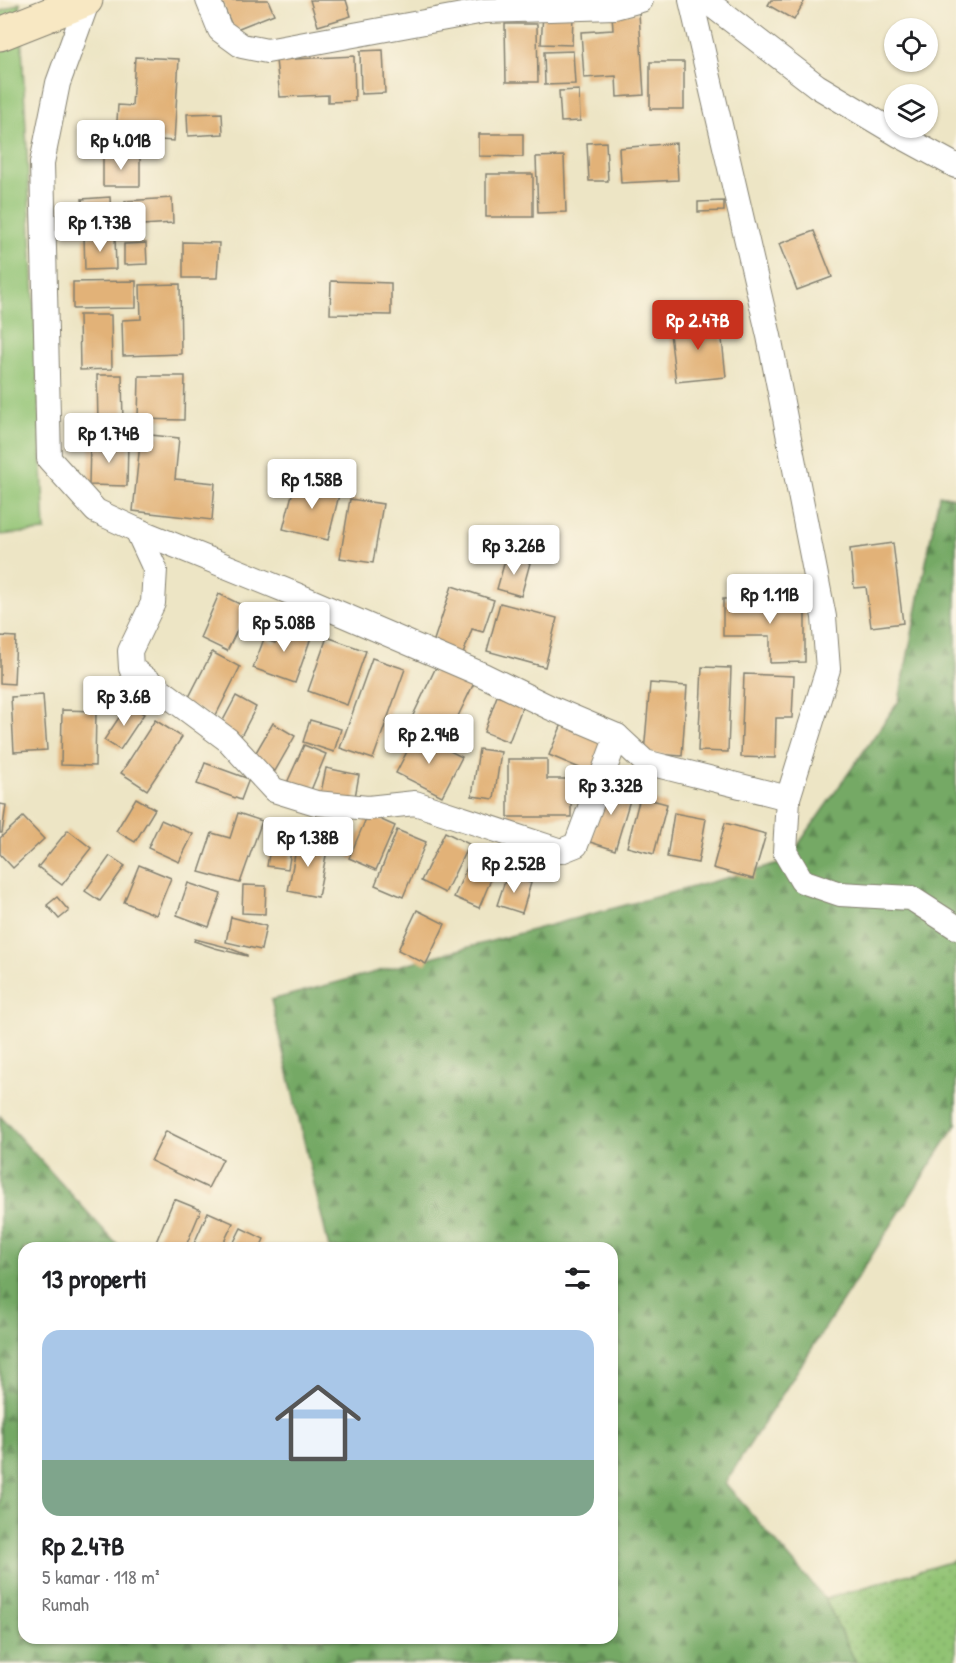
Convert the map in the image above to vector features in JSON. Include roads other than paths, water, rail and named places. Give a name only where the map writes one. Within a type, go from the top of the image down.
[{"type":"main road","points":[[0,34],[87,0]]},
{"type":"street","points":[[87,0],[58,83],[42,163],[49,459],[96,510],[137,530],[304,598],[617,736],[645,762],[788,798]]},
{"type":"street","points":[[208,0],[220,30],[242,46],[267,51],[484,11],[615,7],[641,0]]},
{"type":"street","points":[[691,0],[769,336],[824,617],[828,669],[788,798],[785,852],[802,881],[840,894],[911,898],[956,927]]},
{"type":"street","points":[[705,0],[817,86],[956,166]]},
{"type":"street","points":[[137,530],[155,569],[153,603],[130,651],[131,668],[228,740],[274,790],[316,802],[368,808],[415,803],[561,851],[576,845],[617,736]]}]
